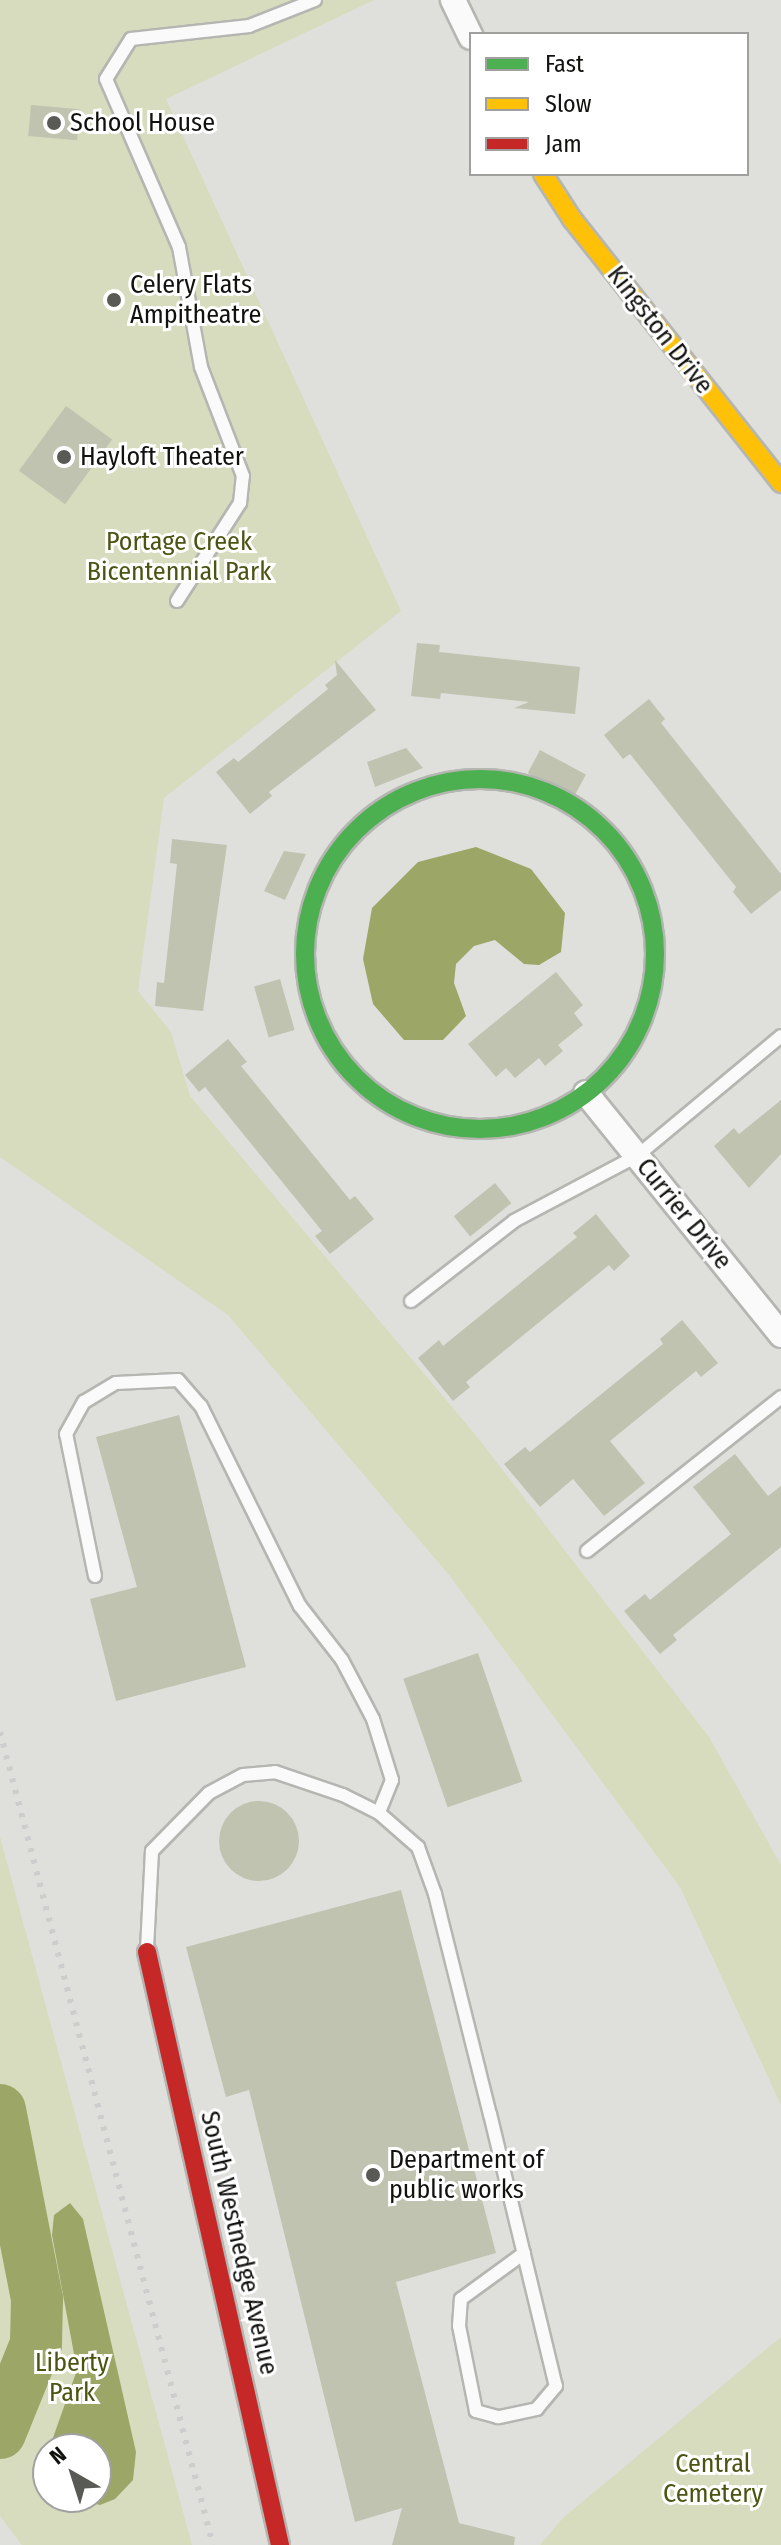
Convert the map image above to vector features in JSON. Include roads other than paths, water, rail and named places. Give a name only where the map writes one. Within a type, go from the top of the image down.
[{"type":"street","points":[[453,0],[469,33]]},
{"type":"street","name":"Kingston Drive","points":[[544,176],[572,219],[781,483]]},
{"type":"street","points":[[467,778],[526,784],[566,802],[622,848],[648,899],[657,956],[646,1014],[618,1064],[586,1093],[522,1126],[464,1130],[408,1116],[360,1084],[324,1038],[305,983],[308,917],[325,870],[361,824],[411,792],[467,778]]},
{"type":"street","name":"Currier Drive","points":[[586,1093],[781,1335]]},
{"type":"street","name":"South Westnedge Avenue","points":[[147,1952],[280,2545]]},
{"type":"lane","points":[[177,601],[240,503],[243,476],[201,367],[179,247],[106,79],[131,39],[249,26],[315,0]]},
{"type":"lane","points":[[411,1301],[514,1221],[637,1156],[781,1036]]},
{"type":"lane","points":[[95,1576],[66,1434],[84,1402],[116,1383],[178,1380],[201,1406],[300,1606],[342,1660],[373,1719],[392,1780],[379,1813]]},
{"type":"lane","points":[[587,1551],[781,1397]]},
{"type":"lane","points":[[147,1952],[152,1851],[209,1793],[243,1775],[275,1772],[379,1813],[418,1847],[435,1894],[524,2253],[556,2386],[537,2409],[498,2417],[476,2411],[459,2326],[461,2299],[524,2253]]},
{"type":"waterway","points":[[0,2110],[37,2299],[36,2344],[0,2433]]},
{"type":"railway","points":[[0,1732],[213,2545]]},
{"type":"place","name":"School House","points":[[54,123]]},
{"type":"place","name":"Celery Flats Ampitheatre","points":[[114,300]]},
{"type":"place","name":"Hayloft Theater","points":[[64,457]]},
{"type":"place","name":"Department of public works","points":[[373,2175]]},
{"type":"park label","name":"Portage Creek Bicentennial Park","points":[[179,557]]},
{"type":"park label","name":"Liberty Park","points":[[72,2378]]},
{"type":"park label","name":"Central Cemetery","points":[[713,2479]]}]
